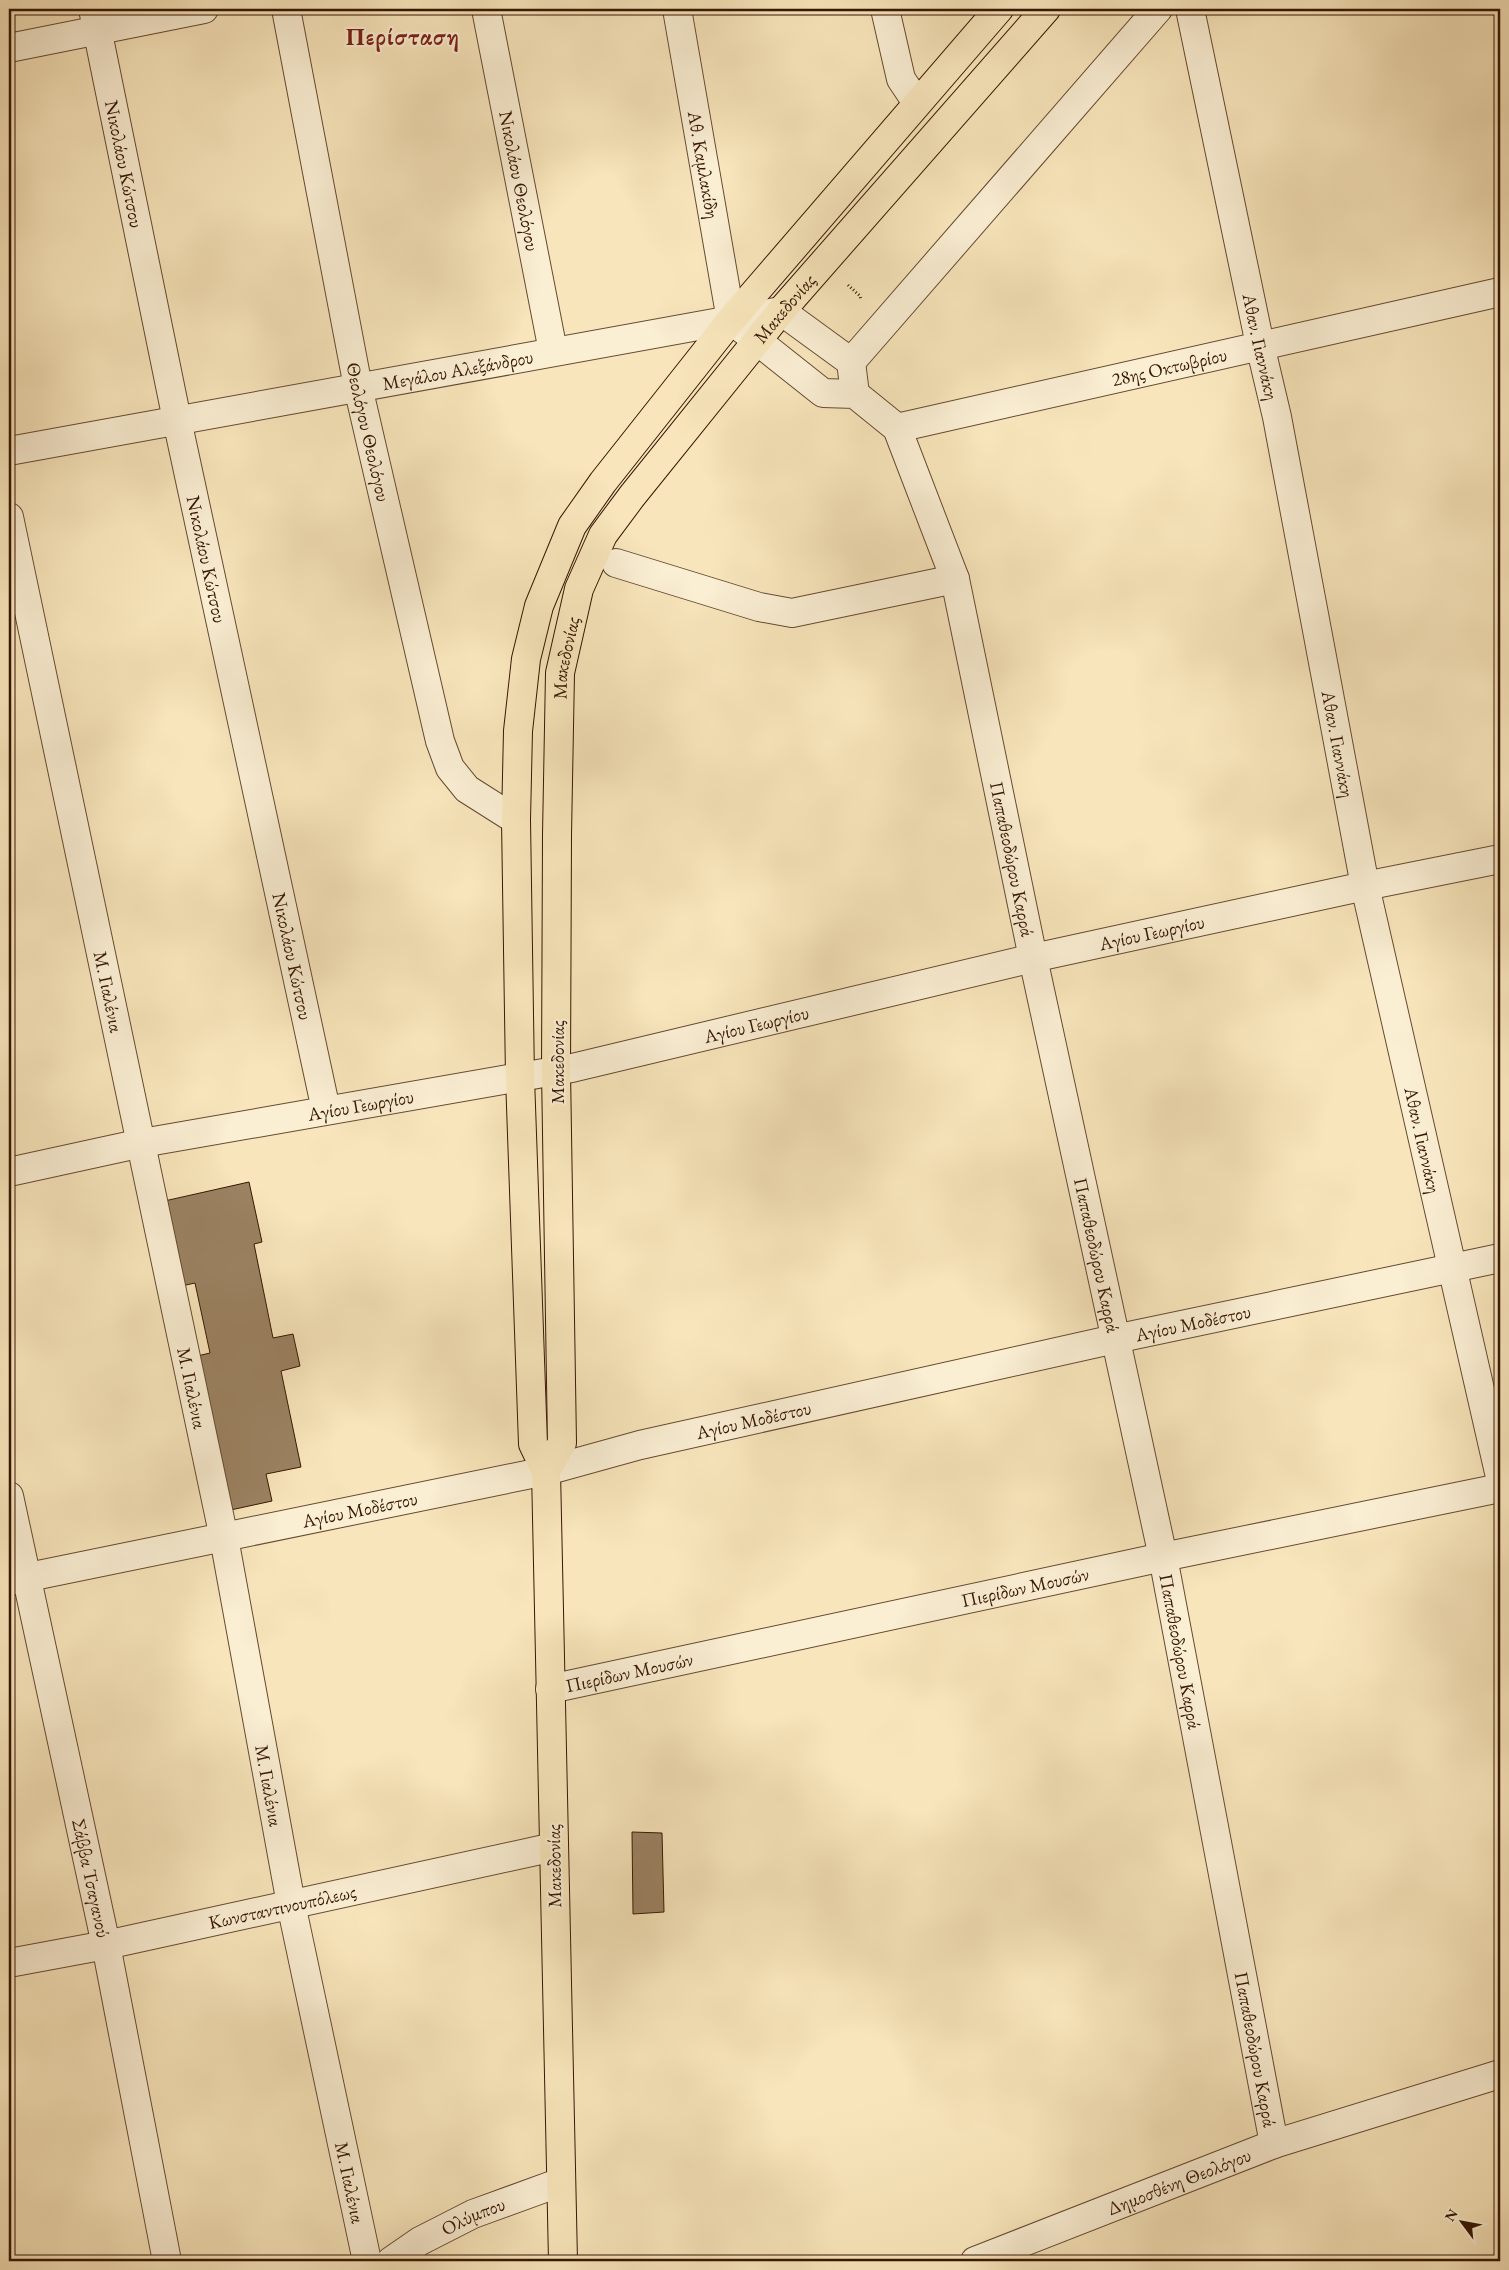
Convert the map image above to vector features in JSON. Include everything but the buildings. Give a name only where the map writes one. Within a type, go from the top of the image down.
[{"type":"main road","name":"Μακεδονίας","points":[[563,2261],[546,1471],[533,1444],[520,1078],[516,820],[518,731],[526,659],[539,606],[572,526],[603,482],[730,320],[999,9]]},
{"type":"main road","name":"Μακεδονίας","points":[[546,1471],[562,1442],[556,1071],[556,835],[560,673],[576,597],[603,535],[632,496],[781,311],[1046,9]]},
{"type":"street","points":[[9,48],[96,20],[204,9]]},
{"type":"street","name":"Θεολόγου Θεολόγου","points":[[286,9],[358,387],[440,741],[450,768],[467,789],[516,820]]},
{"type":"street","name":"Νικολάου Θεολόγου","points":[[486,9],[554,352]]},
{"type":"street","name":"Αθ. Καμλακίδη","points":[[677,9],[730,320]]},
{"type":"street","points":[[885,9],[901,79],[917,103]]},
{"type":"street","points":[[851,362],[1158,9]]},
{"type":"street","name":"Αθαν. Γιαννάκη","points":[[1190,9],[1260,345],[1278,417],[1365,886],[1500,1476]]},
{"type":"street","name":"Νικολάου Κώτσου","points":[[96,20],[177,420],[326,1110]]},
{"type":"street","name":"28ης Οκτωβρίου","points":[[897,428],[1500,292]]},
{"type":"street","points":[[781,311],[851,362],[855,394],[823,393],[730,320],[781,311]]},
{"type":"street","name":"Μεγάλου Αλεξάνδρου","points":[[9,451],[730,320]]},
{"type":"street","name":"Παπαθεοδώρου Καρρά","points":[[855,394],[897,428],[955,579],[1033,958],[1163,1557],[1274,2144]]},
{"type":"street","name":"Μ. Γιαλένια","points":[[9,517],[224,1538],[291,1904],[367,2261]]},
{"type":"street","points":[[616,563],[759,607],[792,613],[955,579]]},
{"type":"street","name":"Αγίου Γεωργίου","points":[[9,1172],[142,1144],[326,1110],[556,1071],[1033,958],[1365,886],[1500,860]]},
{"type":"street","name":"Αγίου Μοδέστου","points":[[18,1579],[546,1471],[640,1445],[1116,1339],[1500,1258]]},
{"type":"street","name":"Πιερίδων Μουσών","points":[[550,1688],[668,1665],[1163,1557],[1500,1488]]},
{"type":"street","name":"Σάββα Τσαγανού","points":[[9,1496],[18,1579],[106,1944],[167,2261]]},
{"type":"street","name":"Κωνσταντινουπόλεως","points":[[9,1963],[106,1944],[554,1847]]},
{"type":"street","name":"Δημοσθένη Θεολόγου","points":[[975,2261],[1274,2144],[1500,2074]]},
{"type":"street","name":"Ολύμπου","points":[[391,2261],[420,2241],[473,2214],[561,2182]]},
{"type":"path","points":[[822,263],[860,296],[861,305]]},
{"type":"district","name":"Περίσταση","points":[[403,36]]}]
